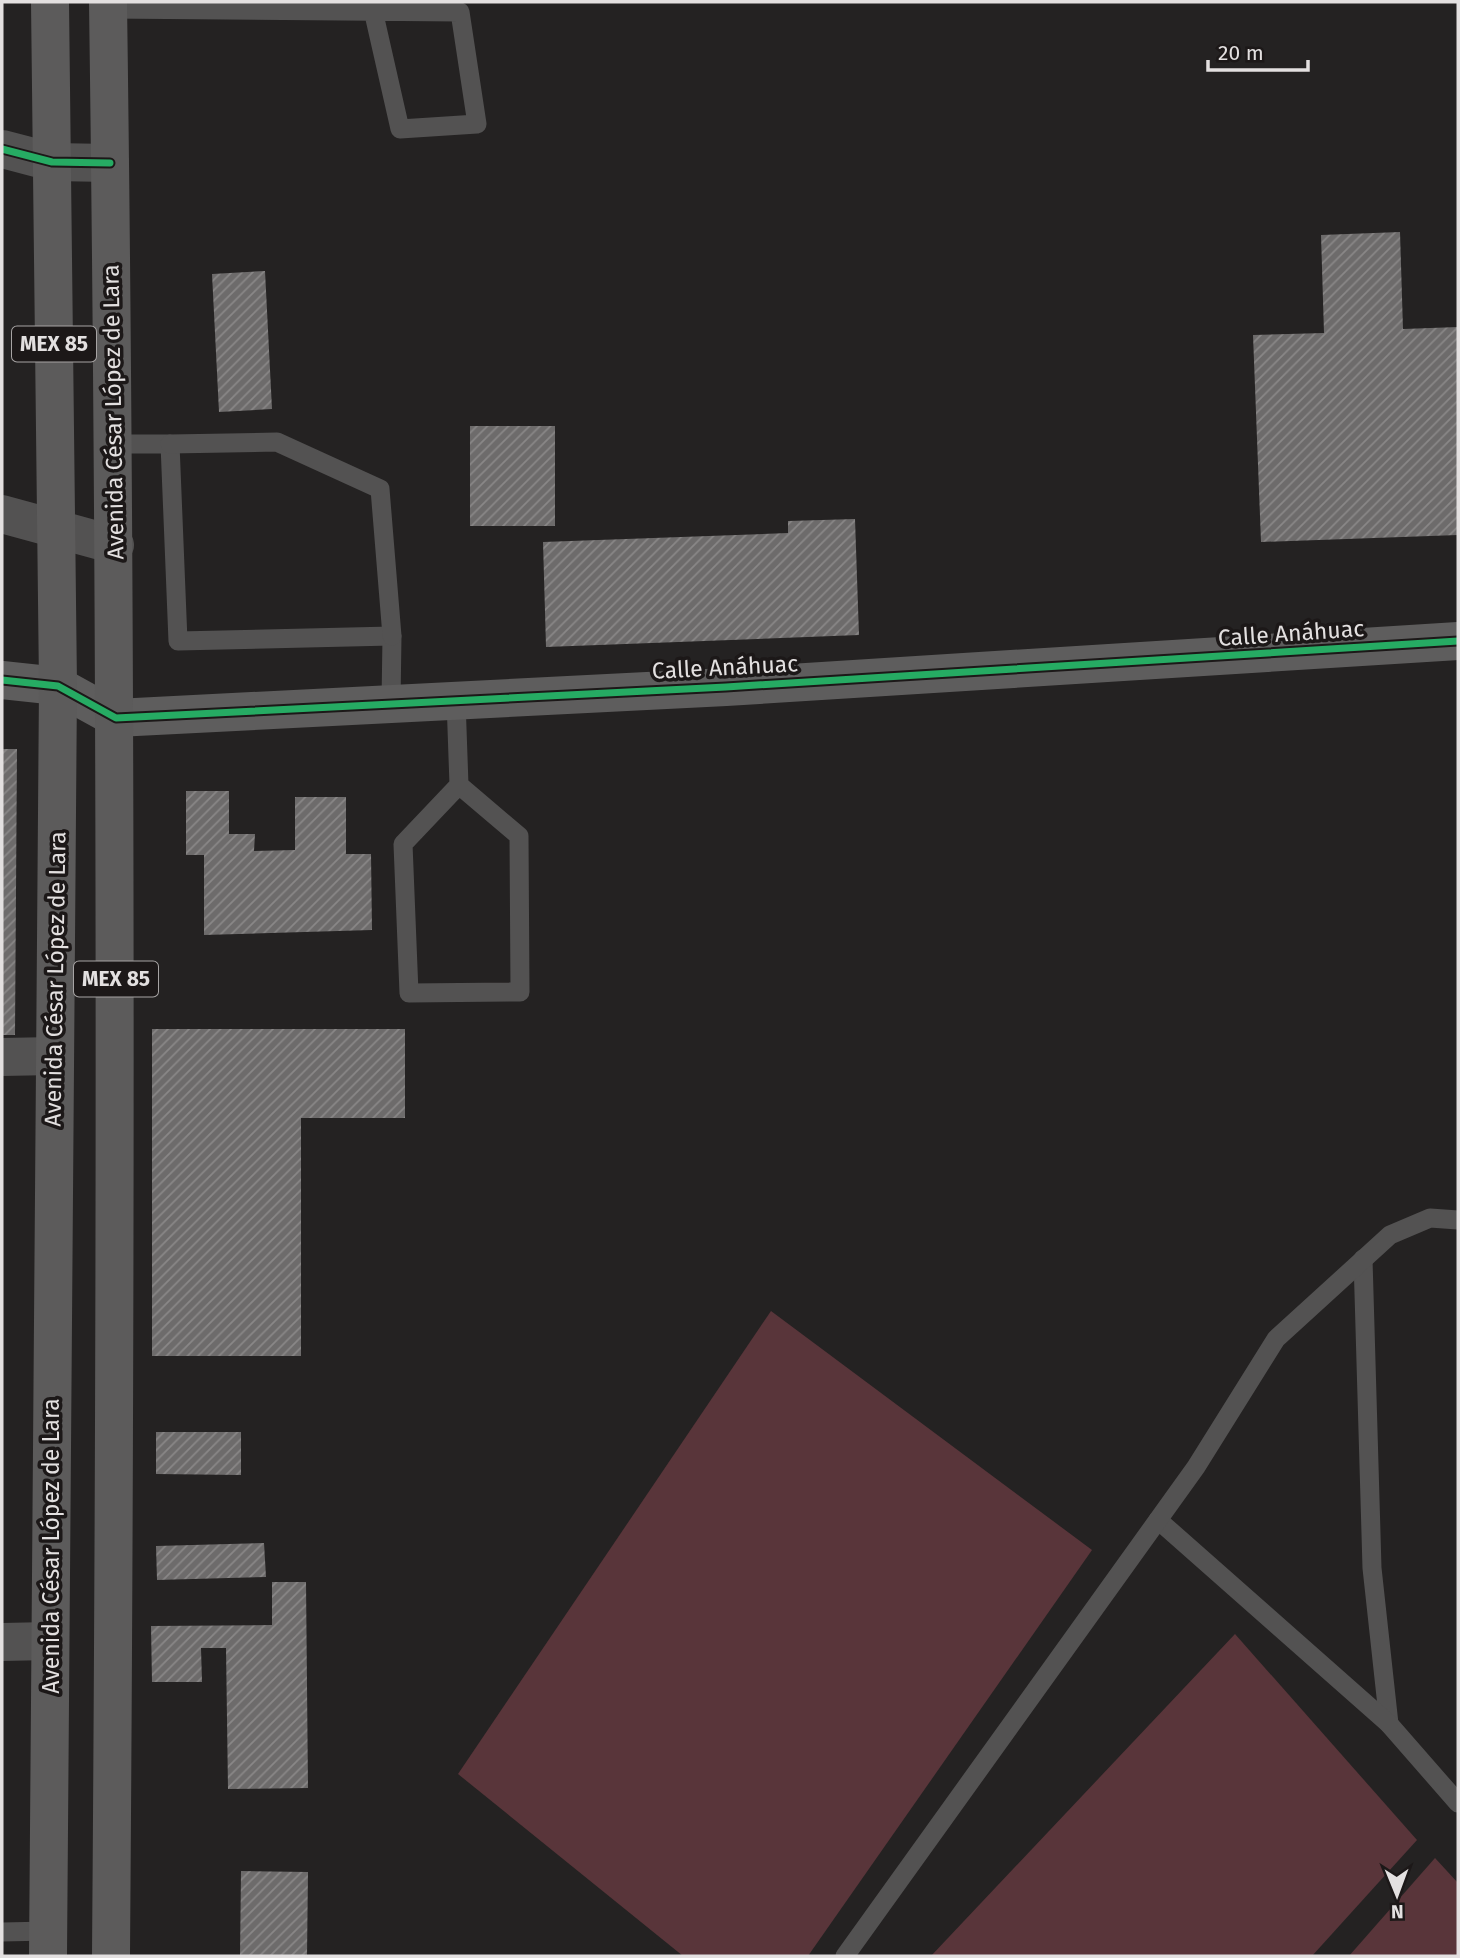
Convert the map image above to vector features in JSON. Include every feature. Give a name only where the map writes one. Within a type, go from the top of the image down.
[{"type":"main road","name":"Avenida César López de Lara","points":[[48,1944],[58,686],[50,2]]},
{"type":"main road","name":"Avenida César López de Lara","points":[[108,5],[116,545],[111,1956]]},
{"type":"street","points":[[2,149],[52,162],[110,163]]},
{"type":"street","points":[[2,514],[116,545]]},
{"type":"street","name":"Calle Anáhuac","points":[[116,718],[726,687],[1458,641]]},
{"type":"street","points":[[2,680],[58,686],[116,718]]},
{"type":"street","points":[[2,1057],[54,1056]]},
{"type":"street","points":[[2,1642],[50,1641]]},
{"type":"lane","points":[[108,5],[373,10],[460,12],[477,124],[400,129],[373,10]]},
{"type":"lane","points":[[113,444],[277,442],[380,489],[391,636],[391,702]]},
{"type":"lane","points":[[170,444],[178,641],[391,636]]},
{"type":"lane","points":[[456,700],[459,785],[402,844],[409,993],[520,992],[519,836],[459,785]]},
{"type":"lane","points":[[845,1956],[1196,1467],[1276,1339],[1390,1235],[1430,1218],[1458,1220]]},
{"type":"lane","points":[[1363,1259],[1372,1568],[1389,1724]]},
{"type":"lane","points":[[1158,1520],[1389,1724],[1458,1803]]},
{"type":"lane","points":[[2,1932],[48,1944]]},
{"type":"shaded area","points":[[771,1311],[1092,1550],[808,1956],[683,1956],[458,1774]]},
{"type":"shaded area","points":[[1235,1634],[1417,1840],[1312,1956],[931,1956]]},
{"type":"shaded area","points":[[1435,1858],[1458,1883],[1458,1956],[1349,1956]]},
{"type":"building","points":[[1400,232],[1403,329],[1458,327],[1458,535],[1261,542],[1253,335],[1324,333],[1321,235]]},
{"type":"building","points":[[265,271],[272,409],[219,412],[212,274]]},
{"type":"building","points":[[470,426],[555,426],[555,526],[470,526]]},
{"type":"building","points":[[855,519],[859,635],[546,647],[543,542],[788,533],[788,521]]},
{"type":"building","points":[[2,749],[17,749],[15,1035],[2,1035]]},
{"type":"building","points":[[186,791],[229,791],[229,834],[255,834],[254,851],[295,850],[295,797],[346,797],[346,854],[371,854],[372,930],[204,935],[204,855],[186,855]]},
{"type":"building","points":[[152,1029],[405,1029],[405,1118],[301,1118],[301,1356],[152,1356]]},
{"type":"building","points":[[156,1432],[241,1432],[241,1475],[156,1474]]},
{"type":"building","points":[[264,1543],[266,1577],[157,1580],[156,1546]]},
{"type":"building","points":[[272,1582],[306,1582],[308,1788],[228,1789],[226,1648],[201,1648],[202,1682],[152,1682],[151,1626],[272,1625]]},
{"type":"building","points":[[241,1871],[308,1872],[307,1956],[240,1956]]},
{"type":"cycle path","points":[[2,149],[52,162],[110,163]]},
{"type":"cycle path","points":[[2,680],[58,686],[116,718],[726,687],[1458,641]]}]
